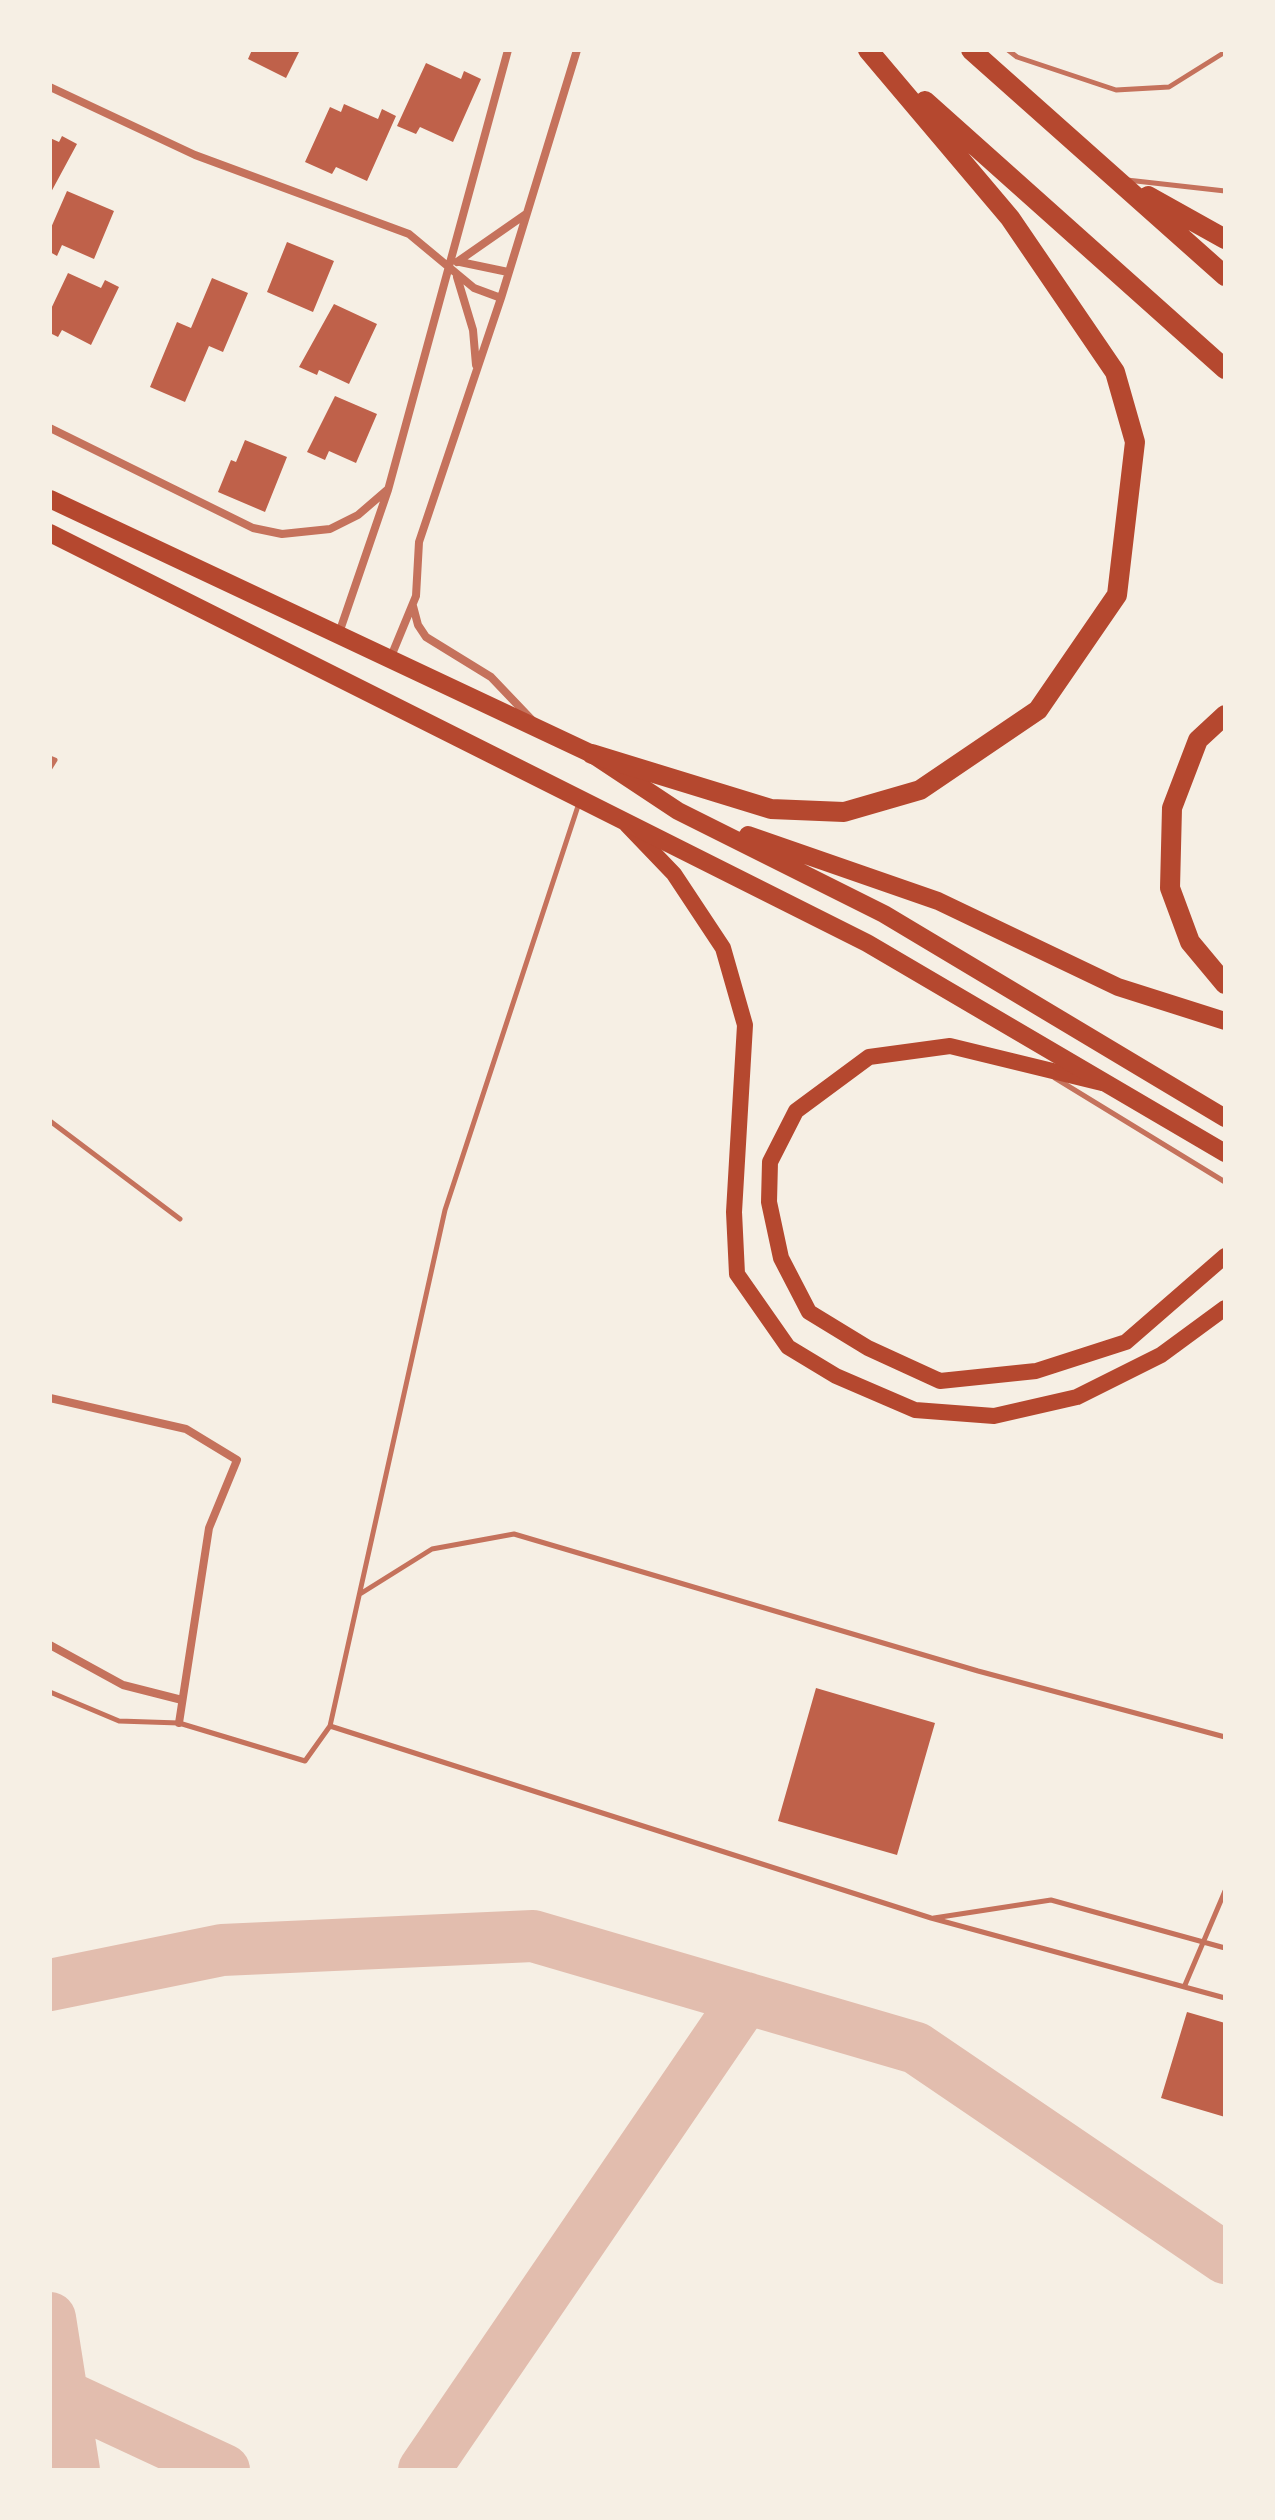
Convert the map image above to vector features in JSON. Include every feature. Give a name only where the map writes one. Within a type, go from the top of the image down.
[{"type":"highway","points":[[868,50],[1225,369]]},
{"type":"highway","points":[[50,499],[592,754],[771,809],[844,812],[920,790],[1038,710],[1117,595],[1135,442],[1115,372],[1010,218],[868,50]]},
{"type":"highway","points":[[971,50],[1225,276]]},
{"type":"highway","points":[[1117,179],[1225,239]]},
{"type":"highway","points":[[50,533],[867,943],[1225,1153]]},
{"type":"highway","points":[[1225,715],[1198,740],[1172,808],[1170,888],[1190,942],[1225,984]]},
{"type":"highway","points":[[592,754],[678,811],[884,914],[1225,1118]]},
{"type":"highway","points":[[678,811],[938,901],[1118,987],[1225,1021]]},
{"type":"main road","points":[[624,821],[674,874],[723,948],[745,1025],[734,1212],[737,1274],[788,1347],[836,1376],[915,1410],[994,1416],[1077,1397],[1161,1355],[1225,1308]]},
{"type":"main road","points":[[1113,1086],[950,1046],[869,1057],[796,1111],[770,1162],[769,1202],[781,1258],[809,1312],[868,1348],[940,1381],[1036,1371],[1126,1342],[1225,1256]]},
{"type":"street","points":[[338,636],[388,490],[508,50]]},
{"type":"street","points":[[389,660],[413,605],[419,542],[501,298],[577,50]]},
{"type":"street","points":[[50,87],[195,155],[409,234],[452,262],[508,272]]},
{"type":"street","points":[[452,262],[526,213]]},
{"type":"street","points":[[452,262],[470,315],[476,374]]},
{"type":"street","points":[[455,273],[474,288],[501,298]]},
{"type":"street","points":[[50,428],[253,528],[282,534],[330,529],[358,515],[388,490]]},
{"type":"street","points":[[413,605],[418,625],[426,637],[491,677],[540,730]]},
{"type":"street","points":[[50,1398],[186,1429],[237,1460],[209,1528],[179,1723]]},
{"type":"street","points":[[50,1645],[123,1685],[182,1700]]},
{"type":"lane","points":[[1008,50],[1017,57],[1116,90],[1169,87],[1225,52]]},
{"type":"lane","points":[[1117,179],[1225,191]]},
{"type":"lane","points":[[50,758],[55,760],[50,768]]},
{"type":"lane","points":[[50,1692],[119,1721],[179,1723],[305,1761],[330,1726],[445,1210],[580,799]]},
{"type":"lane","points":[[1044,1071],[1225,1182]]},
{"type":"lane","points":[[50,1121],[180,1219]]},
{"type":"lane","points":[[359,1594],[432,1549],[514,1534],[978,1671],[1225,1737]]},
{"type":"lane","points":[[330,1726],[931,1918],[1225,1998]]},
{"type":"lane","points":[[1185,1985],[1225,1891]]},
{"type":"lane","points":[[931,1918],[1051,1900],[1225,1948]]},
{"type":"building","points":[[252,50],[300,50],[286,78],[248,59]]},
{"type":"building","points":[[426,63],[461,79],[464,71],[481,79],[453,142],[420,127],[416,134],[397,126]]},
{"type":"building","points":[[344,104],[378,119],[382,109],[396,116],[367,181],[336,167],[332,174],[305,162],[330,107],[341,112]]},
{"type":"building","points":[[62,136],[77,144],[50,194],[50,138],[59,142]]},
{"type":"building","points":[[67,191],[114,211],[94,259],[62,245],[57,256],[50,252],[50,230]]},
{"type":"building","points":[[287,242],[334,261],[313,312],[267,292]]},
{"type":"building","points":[[68,273],[101,288],[105,280],[119,287],[91,345],[62,330],[58,337],[50,333],[50,311]]},
{"type":"building","points":[[212,278],[248,293],[223,352],[209,346],[185,402],[150,387],[177,322],[191,328]]},
{"type":"building","points":[[334,304],[377,324],[349,384],[319,370],[317,375],[299,367]]},
{"type":"building","points":[[335,396],[377,414],[356,463],[329,451],[325,460],[307,452]]},
{"type":"building","points":[[245,440],[287,457],[265,512],[218,492],[231,460],[236,462]]},
{"type":"building","points":[[816,1688],[935,1723],[897,1855],[778,1821]]},
{"type":"building","points":[[1187,2012],[1225,2023],[1225,2117],[1161,2098]]},
{"type":"taxiway","points":[[50,1985],[222,1950],[533,1936],[916,2048],[1225,2258]]},
{"type":"taxiway","points":[[424,2470],[746,1998]]},
{"type":"taxiway","points":[[50,2318],[74,2470]]},
{"type":"taxiway","points":[[50,2389],[224,2470]]}]
